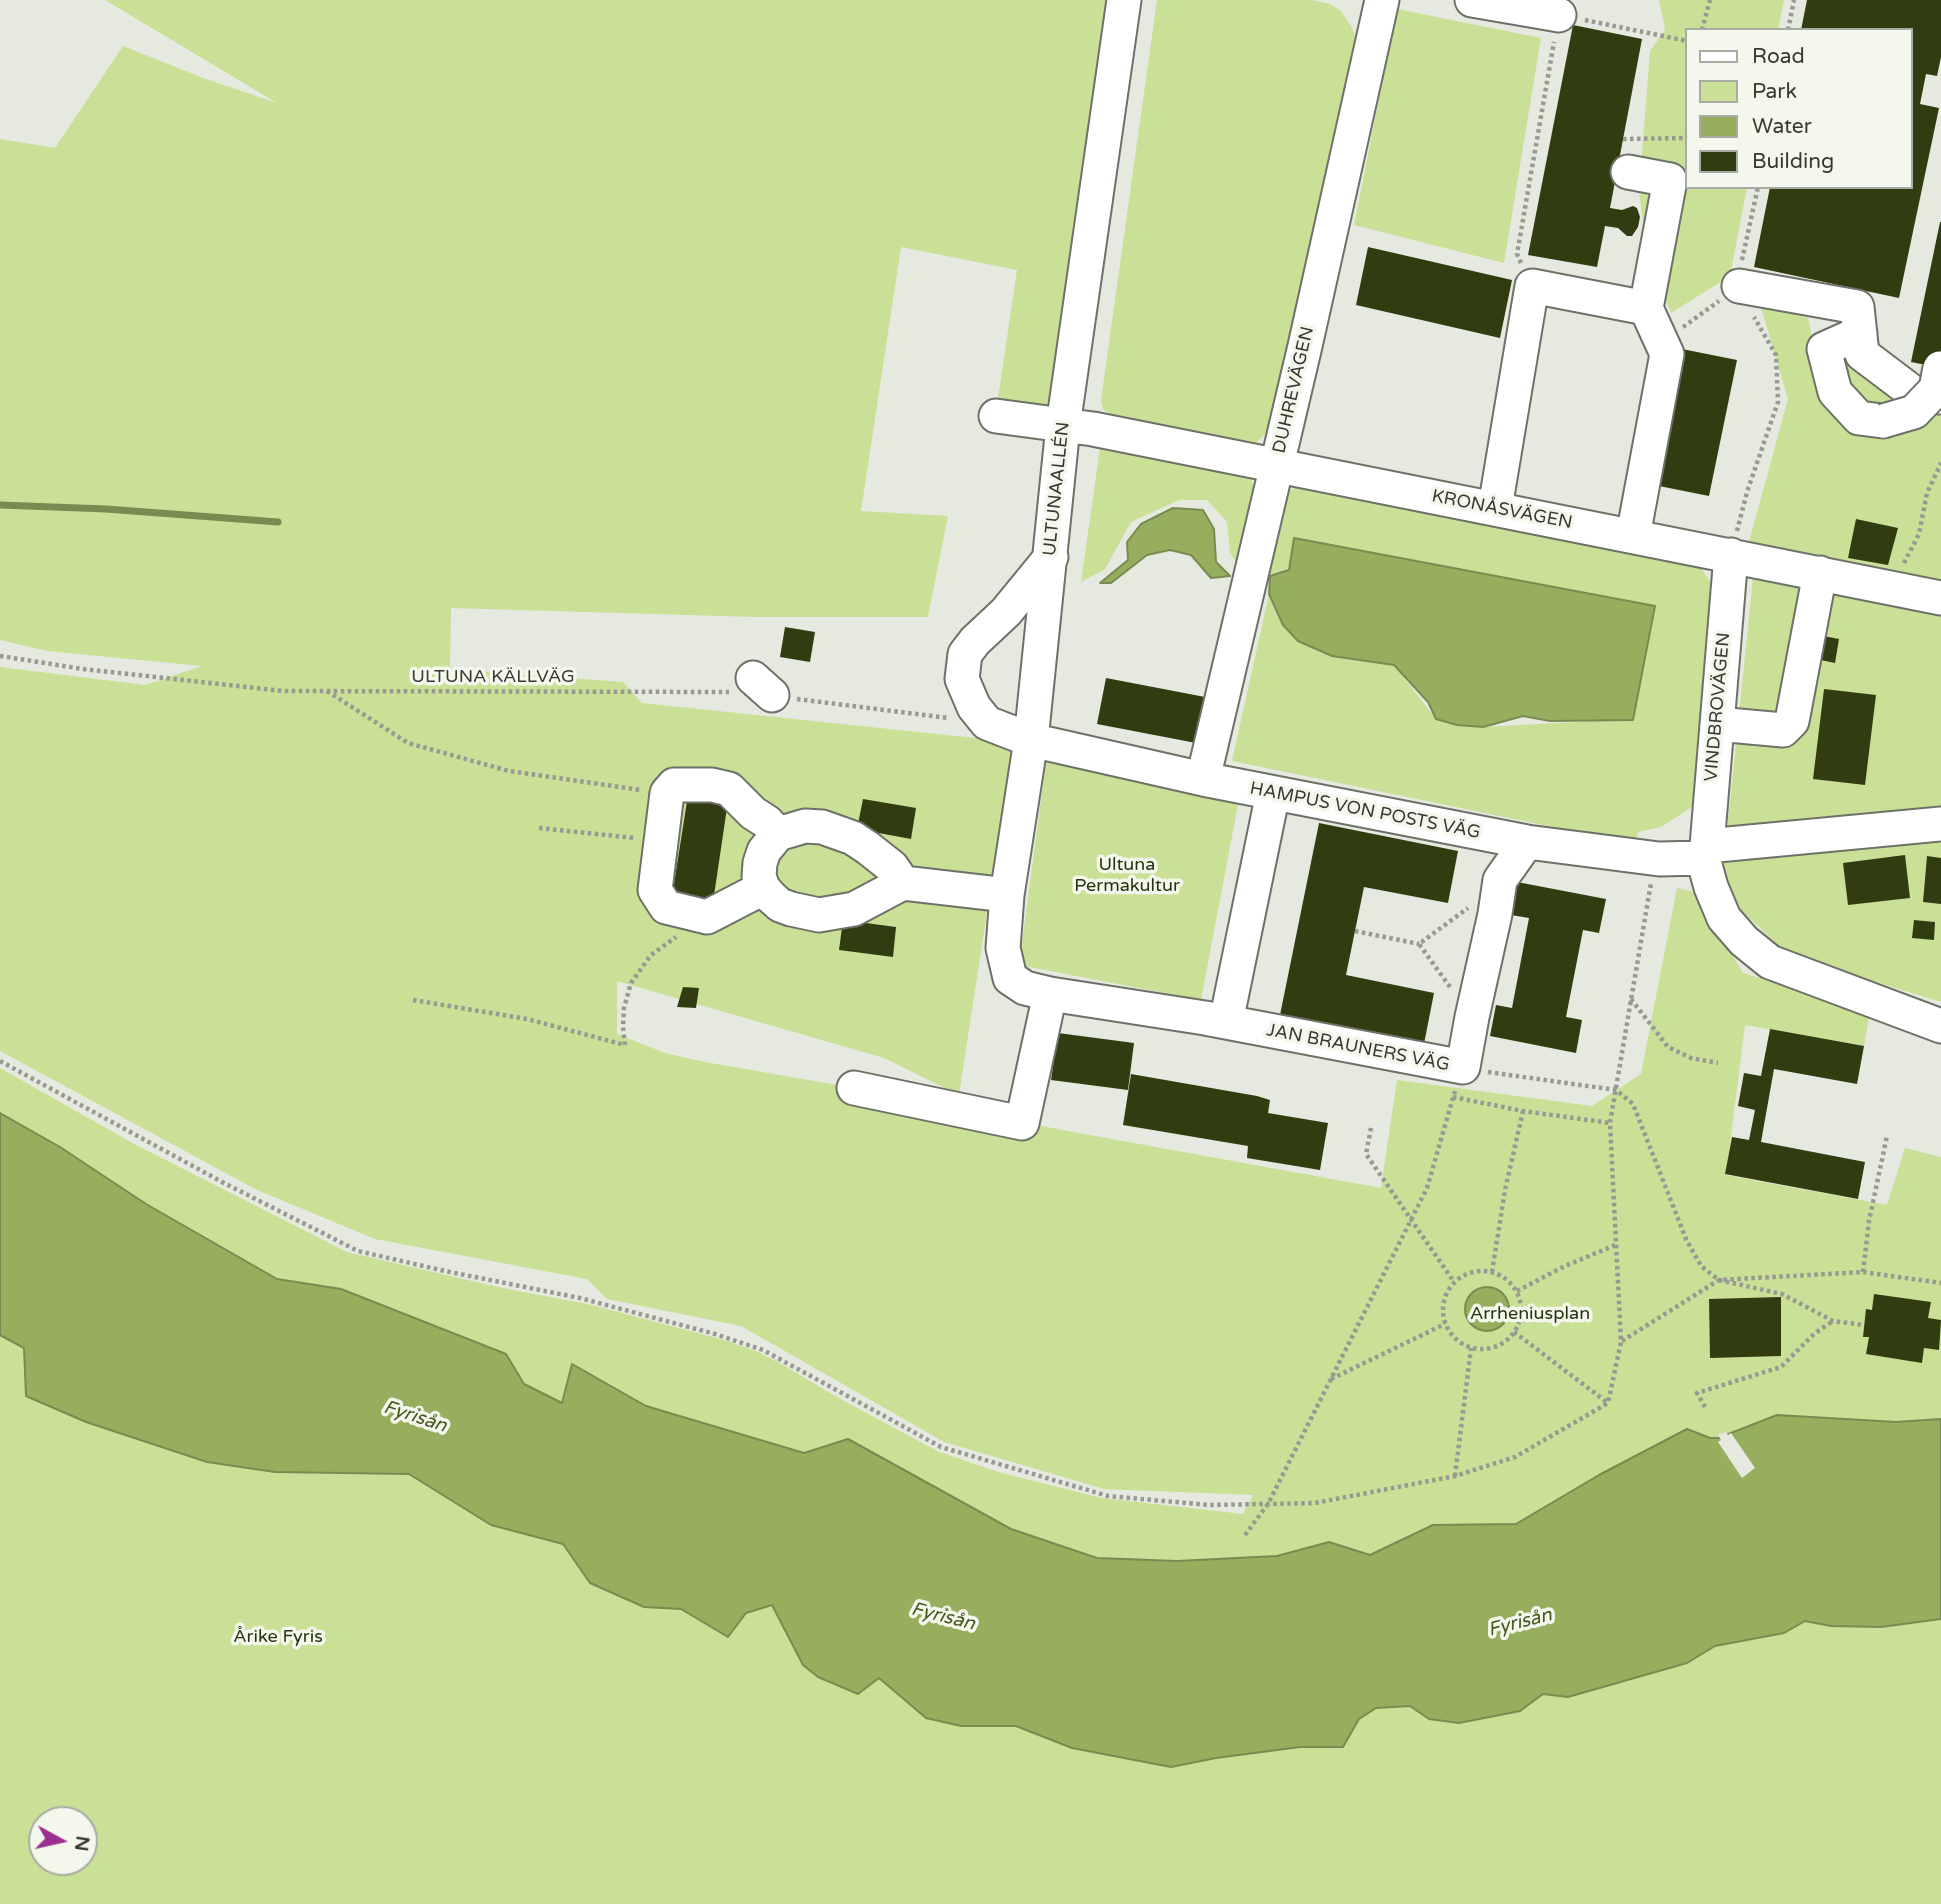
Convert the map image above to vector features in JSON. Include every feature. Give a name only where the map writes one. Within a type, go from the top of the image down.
[{"type":"street","name":"ULTUNAALLÉN","points":[[1010,978],[1003,948],[1007,895],[1031,740],[1063,426],[1124,0]]},
{"type":"street","name":"DUHREVÄGEN","points":[[1203,779],[1382,0]]},
{"type":"street","points":[[1472,0],[1559,15]]},
{"type":"street","points":[[1628,172],[1670,180],[1646,308],[1667,354],[1633,536]]},
{"type":"street","points":[[1495,509],[1532,286],[1646,308]]},
{"type":"street","points":[[1739,286],[1857,307],[1863,354],[1915,394],[1940,382]]},
{"type":"street","points":[[1860,333],[1824,349],[1835,392],[1858,418],[1883,421],[1914,412],[1940,382]]},
{"type":"street","name":"KRONÅSVÄGEN","points":[[996,416],[1093,429],[1941,598]]},
{"type":"street","name":"VINDBROVÄGEN","points":[[1705,852],[1731,555]]},
{"type":"street","points":[[987,723],[974,707],[962,679],[965,654],[1006,612],[1051,556]]},
{"type":"street","points":[[1717,724],[1783,730],[1792,721],[1820,573]]},
{"type":"street","name":"HAMPUS VON POSTS VÄG","points":[[987,723],[1031,740],[1203,779],[1527,842],[1659,859],[1803,835],[1941,824]]},
{"type":"street","points":[[763,888],[707,917],[666,907],[655,890],[667,793],[674,785],[712,785],[729,789],[778,834]]},
{"type":"street","points":[[1226,1022],[1273,793]]},
{"type":"street","points":[[903,883],[892,867],[853,838],[822,827],[805,826],[778,834],[764,851],[760,863],[759,876],[763,888],[780,905],[819,915],[854,909],[903,883],[1007,895]]},
{"type":"street","name":"JAN BRAUNERS VÄG","points":[[1010,978],[1025,988],[1050,994],[1226,1022],[1458,1082],[1500,880],[1527,842]]},
{"type":"street","points":[[1705,852],[1711,887],[1724,918],[1744,941],[1770,962],[1941,1026]]},
{"type":"street","points":[[854,1088],[1022,1123],[1050,994]]},
{"type":"path","points":[[1703,28],[1710,0]]},
{"type":"path","points":[[1788,28],[1794,0]]},
{"type":"path","points":[[1532,286],[1517,254],[1559,15],[1686,41]]},
{"type":"path","points":[[1623,139],[1686,138]]},
{"type":"path","points":[[1731,555],[1747,492],[1778,402],[1776,355],[1739,286],[1758,189]]},
{"type":"path","points":[[1662,342],[1739,286]]},
{"type":"path","points":[[1885,586],[1904,563],[1919,534],[1927,493],[1941,463]]},
{"type":"path","name":"ULTUNA KÄLLVÄG","points":[[0,656],[83,669],[283,691],[742,692],[763,687],[987,723]]},
{"type":"path","points":[[327,691],[408,743],[509,771],[667,793]]},
{"type":"path","points":[[539,828],[660,843]]},
{"type":"path","points":[[0,1061],[224,1183],[358,1251],[580,1298],[715,1334],[763,1350],[941,1447],[1108,1496],[1209,1505],[1315,1503],[1455,1476],[1515,1457],[1608,1403],[1621,1342],[1610,1124],[1651,883],[1659,859]]},
{"type":"path","points":[[1419,944],[1482,897],[1500,880]]},
{"type":"path","points":[[414,1000],[527,1019],[625,1045],[624,1008],[639,968],[650,955],[707,917]]},
{"type":"path","points":[[1355,931],[1419,944],[1472,1017]]},
{"type":"path","points":[[1631,999],[1668,1047],[1691,1058],[1718,1063]]},
{"type":"path","points":[[1458,1082],[1616,1090],[1633,1104],[1686,1239],[1701,1266],[1719,1280],[1782,1294],[1833,1321],[1864,1325]]},
{"type":"path","points":[[1458,1082],[1523,1111],[1610,1124]]},
{"type":"path","points":[[1245,1535],[1268,1503],[1427,1188],[1458,1082]]},
{"type":"path","points":[[1492,1272],[1505,1190],[1523,1111]]},
{"type":"path","points":[[1371,1128],[1366,1154],[1454,1282]]},
{"type":"path","points":[[1863,1272],[1869,1221],[1887,1136]]},
{"type":"path","points":[[1517,1291],[1618,1244]]},
{"type":"path","points":[[1479,1270],[1492,1272],[1508,1280],[1517,1291],[1521,1315],[1514,1332],[1505,1342],[1493,1348],[1471,1348],[1452,1336],[1445,1324],[1443,1311],[1444,1297],[1454,1282],[1479,1270]]},
{"type":"path","points":[[1621,1342],[1719,1280],[1863,1272],[1941,1283]]},
{"type":"path","points":[[1705,1407],[1697,1393],[1781,1367],[1814,1334],[1833,1321]]},
{"type":"path","points":[[1330,1379],[1445,1324]]},
{"type":"path","points":[[1514,1332],[1608,1403]]},
{"type":"path","points":[[1455,1476],[1471,1348]]},
{"type":"green space","points":[[105,0],[1112,0],[1056,397],[1049,405],[1034,408],[1005,403],[998,398],[1017,270],[901,247],[861,511],[948,516],[928,617],[755,617],[451,608],[450,669],[623,682],[642,703],[1013,742],[959,1095],[884,1058],[617,981],[617,1034],[665,1053],[705,1062],[1381,1188],[1397,1080],[1592,1106],[1641,1074],[1677,888],[1694,892],[1743,973],[1870,1012],[1864,1046],[1745,1025],[1726,1175],[1887,1205],[1905,1148],[1941,1157],[1941,1419],[1896,1422],[1777,1415],[1718,1438],[1710,1438],[1687,1429],[1515,1524],[1433,1525],[1370,1555],[1329,1542],[1277,1556],[1177,1561],[1097,1558],[1011,1529],[848,1439],[804,1453],[646,1406],[572,1365],[562,1403],[524,1384],[506,1354],[435,1421],[1171,1672],[1941,1539],[1941,1904],[0,1904],[0,1068],[136,1145],[347,1252],[498,1287],[592,1305],[724,1340],[756,1351],[785,1366],[937,1451],[998,1472],[1102,1498],[1243,1514],[1253,1495],[1104,1489],[944,1442],[741,1326],[607,1299],[587,1279],[375,1239],[257,1190],[0,1051],[0,667],[145,685],[202,666],[47,651],[0,640],[0,139],[55,148],[123,46],[203,78],[277,103]]},
{"type":"green space","points":[[1157,0],[1312,0],[1330,4],[1341,11],[1356,38],[1357,52],[1273,426],[1257,442],[1250,444],[1119,420],[1103,409],[1101,400]]},
{"type":"green space","points":[[1659,0],[1784,0],[1778,28],[1686,28],[1686,189],[1747,189],[1730,276],[1671,313],[1648,257],[1639,192],[1650,51],[1665,30]]},
{"type":"green space","points":[[1397,9],[1541,38],[1504,263],[1354,225]]},
{"type":"green space","points":[[1759,301],[1808,318],[1817,362],[1853,357],[1941,409],[1941,587],[1901,580],[1749,542],[1788,399]]},
{"type":"green space","points":[[1100,448],[1249,475],[1258,496],[1241,569],[1230,553],[1227,522],[1207,500],[1179,500],[1131,522],[1105,569],[1081,582]]},
{"type":"green space","points":[[1298,485],[1701,568],[1714,588],[1692,807],[1661,827],[1638,832],[1636,844],[1232,761],[1269,594],[1283,625],[1332,656],[1394,665],[1436,719],[1483,727],[1633,719],[1294,538],[1289,570],[1270,576],[1266,563],[1282,497]]},
{"type":"green space","points":[[1753,578],[1941,615],[1941,812],[1727,831]]},
{"type":"green space","name":"Ultuna Permakultur","points":[[1047,756],[1239,799],[1201,1000],[1019,965]]},
{"type":"green space","points":[[1941,836],[1941,1002],[1860,977],[1780,947],[1730,899],[1717,853]]},
{"type":"water","points":[[1173,508],[1203,510],[1214,529],[1216,562],[1230,576],[1211,578],[1191,555],[1170,550],[1147,555],[1111,583],[1100,583],[1128,560],[1127,542],[1141,524]]},
{"type":"water","points":[[1294,538],[1655,606],[1633,720],[1550,721],[1523,716],[1483,727],[1457,725],[1436,719],[1428,702],[1394,665],[1332,656],[1298,641],[1283,625],[1269,594],[1270,576],[1289,570]]},
{"type":"water","name":"Fyrisån","points":[[0,1113],[60,1147],[146,1204],[277,1279],[341,1289],[506,1354],[524,1384],[562,1403],[572,1364],[646,1406],[804,1453],[848,1439],[1011,1529],[1097,1558],[1177,1561],[1277,1556],[1329,1542],[1370,1555],[1433,1525],[1516,1524],[1599,1475],[1687,1429],[1710,1438],[1718,1438],[1777,1415],[1896,1422],[1941,1419],[1941,1619],[1881,1627],[1831,1626],[1805,1621],[1784,1633],[1715,1646],[1687,1663],[1568,1697],[1543,1694],[1520,1711],[1459,1723],[1429,1719],[1410,1706],[1376,1708],[1359,1719],[1343,1747],[1300,1747],[1171,1767],[1072,1748],[1016,1726],[961,1726],[926,1718],[879,1678],[858,1694],[818,1677],[803,1665],[772,1605],[746,1613],[728,1637],[681,1609],[644,1607],[590,1583],[563,1544],[491,1525],[409,1474],[275,1472],[207,1462],[86,1422],[26,1396],[24,1348],[0,1335]]},
{"type":"water","points":[[1487,1287],[1502,1294],[1509,1309],[1502,1324],[1487,1331],[1472,1324],[1465,1309],[1472,1294]]},
{"type":"pier","points":[[1726,1432],[1728,1435],[1731,1433],[1755,1468],[1742,1478],[1718,1442],[1721,1440],[1718,1435]]},
{"type":"building","points":[[1807,0],[1941,0],[1941,57],[1937,76],[1926,74],[1920,104],[1939,108],[1899,298],[1754,267],[1770,189],[1913,189],[1913,28],[1801,28]]},
{"type":"building","points":[[1573,25],[1642,39],[1610,208],[1622,210],[1633,206],[1637,208],[1640,217],[1632,236],[1627,236],[1618,228],[1605,226],[1597,267],[1528,255]]},
{"type":"building","points":[[1941,222],[1941,368],[1911,362]]},
{"type":"building","points":[[1368,247],[1512,280],[1500,338],[1356,305]]},
{"type":"building","points":[[1682,349],[1737,360],[1709,496],[1654,485]]},
{"type":"building","points":[[1856,519],[1898,528],[1888,565],[1848,558]]},
{"type":"building","points":[[785,627],[815,632],[810,662],[780,657]]},
{"type":"building","points":[[1818,635],[1839,639],[1835,663],[1816,659]]},
{"type":"building","points":[[1106,678],[1205,697],[1196,743],[1097,724]]},
{"type":"building","points":[[1824,689],[1876,695],[1865,785],[1813,779]]},
{"type":"building","points":[[688,795],[728,801],[712,909],[671,903]]},
{"type":"building","points":[[863,799],[916,808],[911,839],[857,829]]},
{"type":"building","points":[[1319,823],[1458,851],[1448,903],[1364,887],[1346,975],[1434,993],[1424,1044],[1280,1015]]},
{"type":"building","points":[[1905,855],[1910,898],[1848,905],[1843,863]]},
{"type":"building","points":[[1927,856],[1941,858],[1941,904],[1923,902]]},
{"type":"building","points":[[1517,882],[1606,899],[1599,933],[1583,930],[1566,1017],[1582,1020],[1576,1053],[1490,1036],[1496,1005],[1512,1008],[1529,918],[1511,915]]},
{"type":"building","points":[[843,920],[896,927],[893,957],[839,950]]},
{"type":"building","points":[[1914,920],[1935,922],[1934,940],[1912,938]]},
{"type":"building","points":[[683,987],[699,988],[696,1008],[677,1007]]},
{"type":"building","points":[[1770,1029],[1864,1046],[1857,1084],[1774,1069],[1761,1142],[1865,1162],[1858,1199],[1725,1174],[1732,1137],[1749,1140],[1755,1110],[1738,1106],[1744,1073],[1761,1076]]},
{"type":"building","points":[[1058,1033],[1134,1043],[1128,1090],[1051,1080]]},
{"type":"building","points":[[1131,1074],[1257,1096],[1270,1100],[1268,1113],[1328,1123],[1320,1170],[1247,1158],[1248,1146],[1123,1125]]},
{"type":"building","points":[[1874,1294],[1931,1302],[1928,1318],[1941,1320],[1939,1350],[1924,1348],[1922,1363],[1866,1354],[1869,1337],[1863,1337],[1866,1309],[1872,1310]]},
{"type":"building","points":[[1781,1297],[1781,1356],[1710,1358],[1709,1299]]},
{"type":"waterway","points":[[0,505],[106,509],[278,522]]},
{"type":"park label","name":"Arrheniusplan","points":[[1530,1314]]},
{"type":"park label","name":"Årike Fyris","points":[[278,1637]]}]
